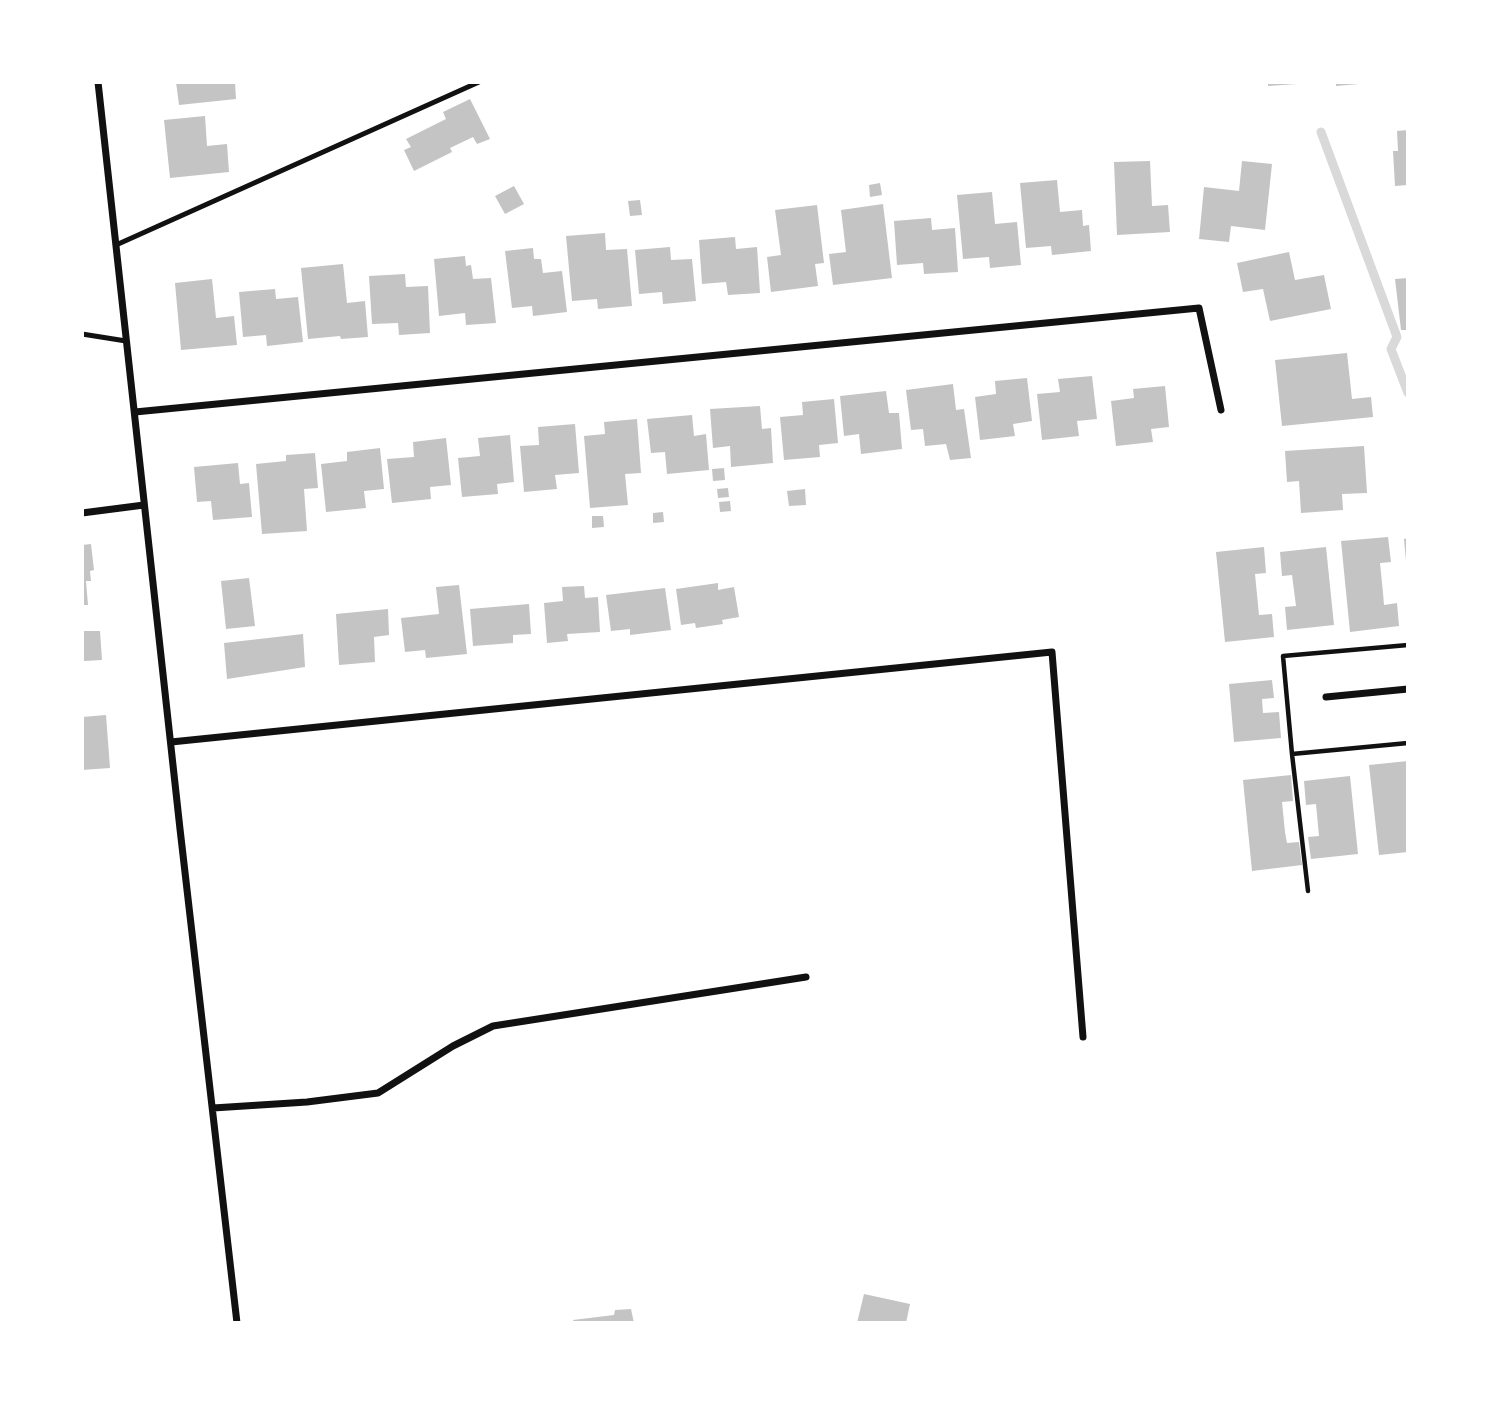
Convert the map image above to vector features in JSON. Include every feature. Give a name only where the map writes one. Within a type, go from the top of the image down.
[{"type":"street","points":[[98,82],[237,1323]]},
{"type":"street","points":[[135,412],[1199,308],[1222,410]]},
{"type":"street","points":[[82,513],[144,505]]},
{"type":"street","points":[[171,742],[1052,652],[1083,1037]]},
{"type":"street","points":[[1326,697],[1408,689]]},
{"type":"street","points":[[213,1108],[307,1102],[378,1093],[453,1046],[493,1026],[806,977]]},
{"type":"lane","points":[[116,245],[479,82]]},
{"type":"lane","points":[[82,334],[127,341]]},
{"type":"path","points":[[1292,754],[1308,891]]},
{"type":"building","points":[[176,82],[235,82],[236,99],[179,105]]},
{"type":"building","points":[[1268,82],[1297,82],[1297,84],[1268,86]]},
{"type":"building","points":[[1336,82],[1359,82],[1359,84],[1336,86]]},
{"type":"building","points":[[470,99],[490,139],[477,144],[473,137],[450,148],[452,152],[414,171],[404,150],[411,147],[406,139],[446,119],[443,112]]},
{"type":"building","points":[[205,116],[207,146],[227,144],[229,172],[170,178],[164,120]]},
{"type":"building","points":[[1408,130],[1408,185],[1395,186],[1393,151],[1398,151],[1397,131]]},
{"type":"building","points":[[1150,161],[1152,206],[1168,205],[1170,232],[1117,235],[1114,162]]},
{"type":"building","points":[[1242,161],[1272,164],[1265,230],[1231,226],[1229,242],[1199,239],[1204,187],[1239,191]]},
{"type":"building","points":[[1057,180],[1060,212],[1082,210],[1083,226],[1089,225],[1091,251],[1052,255],[1051,246],[1026,248],[1020,183]]},
{"type":"building","points":[[880,183],[882,195],[870,197],[869,185]]},
{"type":"building","points":[[514,186],[524,204],[505,214],[495,196]]},
{"type":"building","points":[[992,192],[995,224],[1017,222],[1021,265],[990,268],[989,257],[963,259],[957,195]]},
{"type":"building","points":[[640,200],[642,215],[630,216],[628,201]]},
{"type":"building","points":[[883,204],[892,278],[833,285],[829,254],[846,252],[841,210]]},
{"type":"building","points":[[817,205],[824,263],[815,264],[818,286],[771,292],[767,257],[781,255],[775,210]]},
{"type":"building","points":[[931,218],[932,230],[955,228],[958,272],[924,274],[923,263],[897,265],[894,221]]},
{"type":"building","points":[[605,233],[606,250],[627,249],[632,306],[598,309],[597,299],[572,301],[566,236]]},
{"type":"building","points":[[735,237],[736,249],[757,247],[760,293],[728,295],[726,282],[702,284],[699,240]]},
{"type":"building","points":[[670,247],[671,260],[692,259],[696,301],[663,304],[662,292],[639,294],[635,250]]},
{"type":"building","points":[[533,248],[534,259],[541,259],[543,273],[562,271],[567,312],[533,316],[532,306],[512,308],[505,251]]},
{"type":"building","points":[[1289,252],[1295,280],[1324,275],[1331,309],[1270,321],[1263,289],[1243,292],[1237,263]]},
{"type":"building","points":[[465,256],[466,266],[471,265],[473,279],[491,278],[496,323],[466,325],[465,313],[439,316],[434,259]]},
{"type":"building","points":[[343,264],[347,303],[365,301],[368,337],[308,339],[301,268]]},
{"type":"building","points":[[405,274],[406,287],[428,286],[430,333],[399,335],[398,323],[372,324],[369,276]]},
{"type":"building","points":[[1408,278],[1408,330],[1401,330],[1395,279]]},
{"type":"building","points":[[212,279],[216,318],[234,316],[237,345],[181,350],[175,283]]},
{"type":"building","points":[[275,289],[276,299],[298,297],[303,342],[267,346],[266,335],[243,337],[239,292]]},
{"type":"building","points":[[1347,353],[1352,399],[1371,397],[1373,417],[1282,426],[1275,360]]},
{"type":"building","points":[[1092,376],[1097,419],[1077,421],[1079,436],[1042,440],[1037,394],[1060,392],[1058,379]]},
{"type":"building","points":[[1027,378],[1032,421],[1013,424],[1015,436],[980,440],[975,397],[996,394],[995,381]]},
{"type":"building","points":[[953,384],[956,410],[964,409],[971,458],[950,460],[946,444],[925,446],[923,429],[911,430],[906,390]]},
{"type":"building","points":[[1165,386],[1169,427],[1151,429],[1153,442],[1116,446],[1111,401],[1134,398],[1133,389]]},
{"type":"building","points":[[886,391],[889,413],[899,413],[902,449],[861,454],[859,434],[844,436],[840,396]]},
{"type":"building","points":[[834,399],[838,443],[819,445],[820,457],[784,460],[780,417],[803,415],[802,402]]},
{"type":"building","points":[[760,406],[762,429],[771,428],[773,463],[731,467],[730,446],[713,448],[710,409]]},
{"type":"building","points":[[692,415],[694,436],[706,434],[709,470],[667,474],[665,452],[651,453],[647,419]]},
{"type":"building","points":[[637,419],[641,473],[625,474],[628,505],[590,508],[584,436],[605,434],[604,422]]},
{"type":"building","points":[[575,424],[579,473],[555,475],[557,489],[524,492],[520,446],[539,445],[538,427]]},
{"type":"building","points":[[510,435],[514,482],[497,484],[498,494],[462,497],[458,458],[480,456],[478,438]]},
{"type":"building","points":[[446,438],[451,485],[430,487],[431,499],[392,503],[387,459],[414,457],[413,442]]},
{"type":"building","points":[[1364,446],[1367,493],[1342,494],[1343,510],[1301,513],[1299,481],[1287,482],[1285,451]]},
{"type":"building","points":[[380,448],[384,489],[364,491],[366,508],[326,512],[321,464],[347,461],[347,452]]},
{"type":"building","points":[[315,453],[318,488],[304,489],[307,531],[262,534],[256,464],[286,461],[286,455]]},
{"type":"building","points":[[238,463],[240,484],[249,483],[252,517],[213,520],[211,501],[197,502],[194,467]]},
{"type":"building","points":[[724,468],[725,480],[713,481],[712,469]]},
{"type":"building","points":[[728,488],[729,497],[718,498],[717,489]]},
{"type":"building","points":[[805,489],[806,505],[789,506],[787,491]]},
{"type":"building","points":[[730,501],[731,511],[720,512],[719,502]]},
{"type":"building","points":[[663,512],[664,522],[653,523],[653,513]]},
{"type":"building","points":[[592,516],[603,516],[604,527],[592,528]]},
{"type":"building","points":[[1388,537],[1391,562],[1380,563],[1384,605],[1397,603],[1399,626],[1350,632],[1341,541]]},
{"type":"building","points":[[1408,538],[1408,561],[1406,561],[1404,539]]},
{"type":"building","points":[[91,544],[94,570],[90,571],[91,581],[86,581],[88,605],[82,605],[82,545]]},
{"type":"building","points":[[1264,547],[1266,573],[1255,574],[1259,615],[1272,614],[1274,637],[1225,642],[1216,552]]},
{"type":"building","points":[[1326,547],[1334,625],[1287,630],[1285,607],[1296,606],[1292,575],[1282,576],[1280,552]]},
{"type":"building","points":[[249,578],[255,626],[226,629],[221,581]]},
{"type":"building","points":[[718,583],[718,590],[734,587],[739,617],[722,620],[723,624],[696,628],[695,623],[681,625],[676,589]]},
{"type":"building","points":[[459,585],[467,654],[426,658],[425,650],[405,652],[401,618],[439,614],[436,587]]},
{"type":"building","points":[[584,586],[585,598],[598,597],[600,632],[567,634],[568,641],[547,643],[544,603],[563,601],[562,587]]},
{"type":"building","points":[[665,588],[671,630],[630,635],[630,629],[611,631],[606,595]]},
{"type":"building","points":[[529,604],[531,634],[513,635],[513,643],[473,646],[470,609]]},
{"type":"building","points":[[388,609],[389,635],[374,637],[375,662],[339,665],[336,614]]},
{"type":"building","points":[[83,631],[100,631],[102,660],[84,661]]},
{"type":"building","points":[[303,634],[305,667],[227,679],[224,643]]},
{"type":"building","points":[[1272,680],[1274,698],[1262,699],[1263,713],[1279,712],[1281,738],[1234,742],[1229,684]]},
{"type":"building","points":[[106,715],[110,768],[82,770],[82,717]]},
{"type":"building","points":[[1408,761],[1408,852],[1379,855],[1369,765]]},
{"type":"building","points":[[1291,775],[1293,801],[1282,802],[1285,832],[1287,843],[1299,842],[1302,865],[1252,871],[1243,780]]},
{"type":"building","points":[[1350,776],[1358,854],[1311,859],[1308,837],[1319,836],[1316,804],[1306,805],[1304,781]]},
{"type":"building","points":[[864,1294],[910,1304],[906,1323],[857,1323]]},
{"type":"building","points":[[631,1309],[634,1323],[574,1323],[573,1320],[614,1315],[615,1310]]},
{"type":"waterway","points":[[1321,132],[1397,337],[1391,349],[1408,393]]}]
